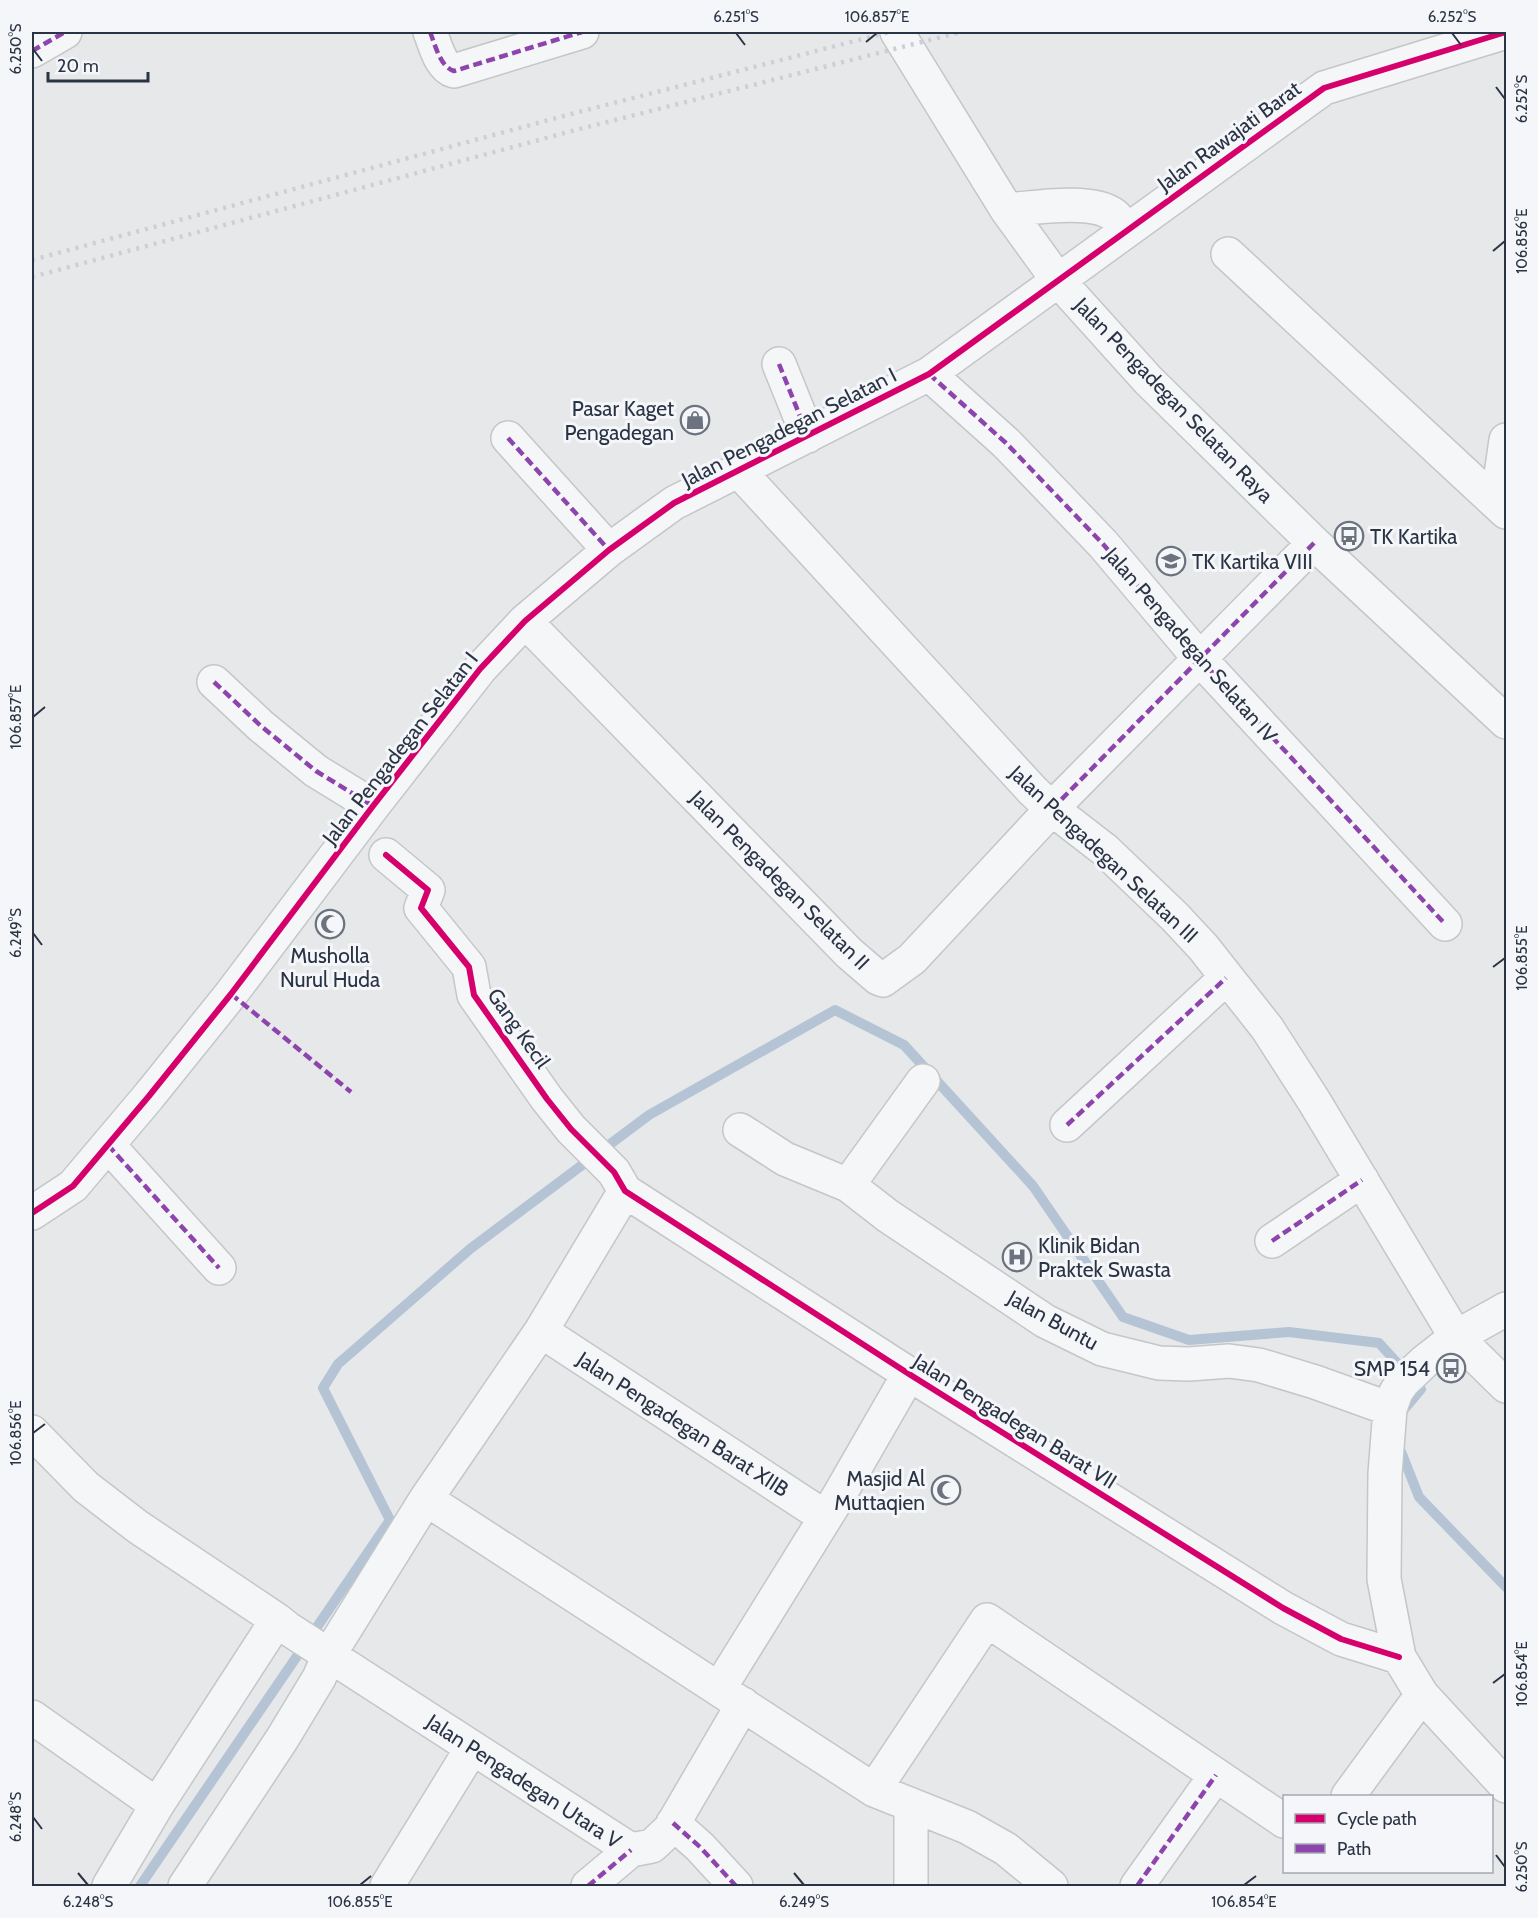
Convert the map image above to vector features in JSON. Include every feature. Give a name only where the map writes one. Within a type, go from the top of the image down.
[{"type":"street","points":[[32,51],[65,32]]},
{"type":"street","points":[[430,32],[443,64],[454,71],[582,32]]},
{"type":"street","name":"Jalan Pengadegan Selatan Raya","points":[[897,32],[1007,210],[1058,279],[1148,380],[1314,543],[1506,722]]},
{"type":"street","name":"Jalan Rawajati Barat","points":[[1058,279],[1324,88],[1506,32]]},
{"type":"street","points":[[1007,210],[1077,205],[1114,215],[1126,230]]},
{"type":"street","points":[[1228,254],[1502,508]]},
{"type":"street","name":"Jalan Pengadegan Selatan I","points":[[32,1214],[73,1186],[108,1145],[231,994],[480,669],[525,621],[609,550],[674,503],[929,374],[1058,279]]},
{"type":"street","points":[[779,364],[808,436]]},
{"type":"street","name":"Jalan Pengadegan Selatan IV","points":[[929,374],[1006,443],[1103,544],[1200,659],[1445,924]]},
{"type":"street","points":[[508,438],[609,550]]},
{"type":"street","points":[[1502,508],[1506,440]]},
{"type":"street","name":"Jalan Pengadegan Selatan III","points":[[739,471],[1032,790],[1052,809],[1105,850],[1203,947],[1267,1028],[1456,1337],[1506,1386]]},
{"type":"street","name":"Jalan Pengadegan Selatan II","points":[[525,621],[849,953],[880,980],[889,978],[912,959],[1052,809],[1314,543]]},
{"type":"street","points":[[214,682],[261,726],[316,771],[373,806]]},
{"type":"street","name":"Gang Kecil","points":[[387,855],[428,890],[421,908],[469,967],[474,995],[547,1099],[571,1129],[611,1171]]},
{"type":"street","points":[[1067,1125],[1226,978]]},
{"type":"street","points":[[848,1185],[923,1081]]},
{"type":"street","name":"Jalan Buntu","points":[[740,1130],[785,1159],[848,1185],[888,1216],[1045,1321],[1102,1349],[1159,1363],[1189,1364],[1229,1361],[1259,1365],[1316,1382],[1406,1384]]},
{"type":"street","points":[[108,1145],[219,1268]]},
{"type":"street","points":[[185,1887],[319,1678],[326,1653],[426,1499],[541,1331],[611,1171]]},
{"type":"street","name":"Jalan Pengadegan Barat VII","points":[[611,1171],[909,1374],[1283,1608],[1341,1640],[1399,1657]]},
{"type":"street","points":[[1272,1241],[1362,1180]]},
{"type":"street","points":[[1506,1310],[1456,1337],[1406,1384],[1384,1474],[1384,1579],[1399,1657],[1422,1695],[1506,1786]]},
{"type":"street","name":"Jalan Pengadegan Barat XIIB","points":[[541,1331],[825,1517]]},
{"type":"street","name":"Jalan Pengadegan Utara V","points":[[32,1432],[86,1487],[138,1527],[326,1653],[631,1850],[652,1846],[673,1823],[731,1696],[825,1517],[909,1374]]},
{"type":"street","points":[[426,1499],[874,1790],[967,1827],[1006,1849],[1051,1887]]},
{"type":"street","points":[[874,1790],[987,1620],[1283,1820]]},
{"type":"street","points":[[109,1887],[157,1805],[282,1624]]},
{"type":"street","points":[[1349,1795],[1422,1695]]},
{"type":"street","points":[[32,1717],[157,1805]]},
{"type":"street","points":[[387,1887],[472,1748]]},
{"type":"street","points":[[1137,1887],[1216,1775]]},
{"type":"street","points":[[911,1806],[911,1887]]},
{"type":"street","points":[[673,1823],[700,1847],[736,1887]]},
{"type":"street","points":[[588,1887],[631,1850]]},
{"type":"waterway","points":[[140,1886],[390,1520],[323,1388],[338,1364],[470,1249],[649,1115],[835,1010],[904,1045],[1033,1186],[1123,1317],[1189,1340],[1289,1332],[1379,1343],[1421,1389],[1401,1413]]},
{"type":"waterway","points":[[1400,1443],[1400,1449],[1419,1497],[1506,1587]]},
{"type":"railway","points":[[32,260],[571,114],[890,32]]},
{"type":"railway","points":[[32,277],[572,131],[961,32]]},
{"type":"marked path","points":[[32,51],[65,32]]},
{"type":"marked path","points":[[430,32],[445,65],[454,71],[582,32]]},
{"type":"marked path","points":[[779,364],[808,436]]},
{"type":"marked path","points":[[929,374],[1006,443],[1103,544],[1200,659],[1445,924]]},
{"type":"marked path","points":[[508,438],[609,550]]},
{"type":"marked path","points":[[1052,809],[1314,543]]},
{"type":"marked path","points":[[214,682],[261,726],[316,771],[373,806]]},
{"type":"marked path","points":[[1067,1125],[1226,978]]},
{"type":"marked path","points":[[231,994],[351,1092]]},
{"type":"marked path","points":[[108,1145],[219,1268]]},
{"type":"marked path","points":[[1272,1241],[1362,1180]]},
{"type":"marked path","points":[[1137,1886],[1216,1775]]},
{"type":"marked path","points":[[673,1823],[700,1847],[736,1886]]},
{"type":"marked path","points":[[588,1886],[631,1850]]},
{"type":"cycle path","points":[[32,1213],[73,1186],[149,1096],[231,994],[480,669],[525,621],[609,550],[674,503],[929,374],[1324,88],[1506,32]]},
{"type":"cycle path","points":[[386,855],[428,890],[421,908],[469,967],[474,995],[547,1099],[571,1129],[614,1172],[625,1191],[909,1374],[1283,1608],[1341,1639],[1399,1657]]},
{"type":"place","name":"Pasar Kaget Pengadegan","points":[[695,420]]},
{"type":"place","name":"TK Kartika","points":[[1349,536]]},
{"type":"place","name":"TK Kartika VIII","points":[[1171,561]]},
{"type":"place","name":"Musholla Nurul Huda","points":[[330,924]]},
{"type":"place","name":"Klinik Bidan Praktek Swasta","points":[[1017,1257]]},
{"type":"place","name":"SMP 154","points":[[1451,1368]]},
{"type":"place","name":"Masjid Al Muttaqien","points":[[946,1490]]}]
